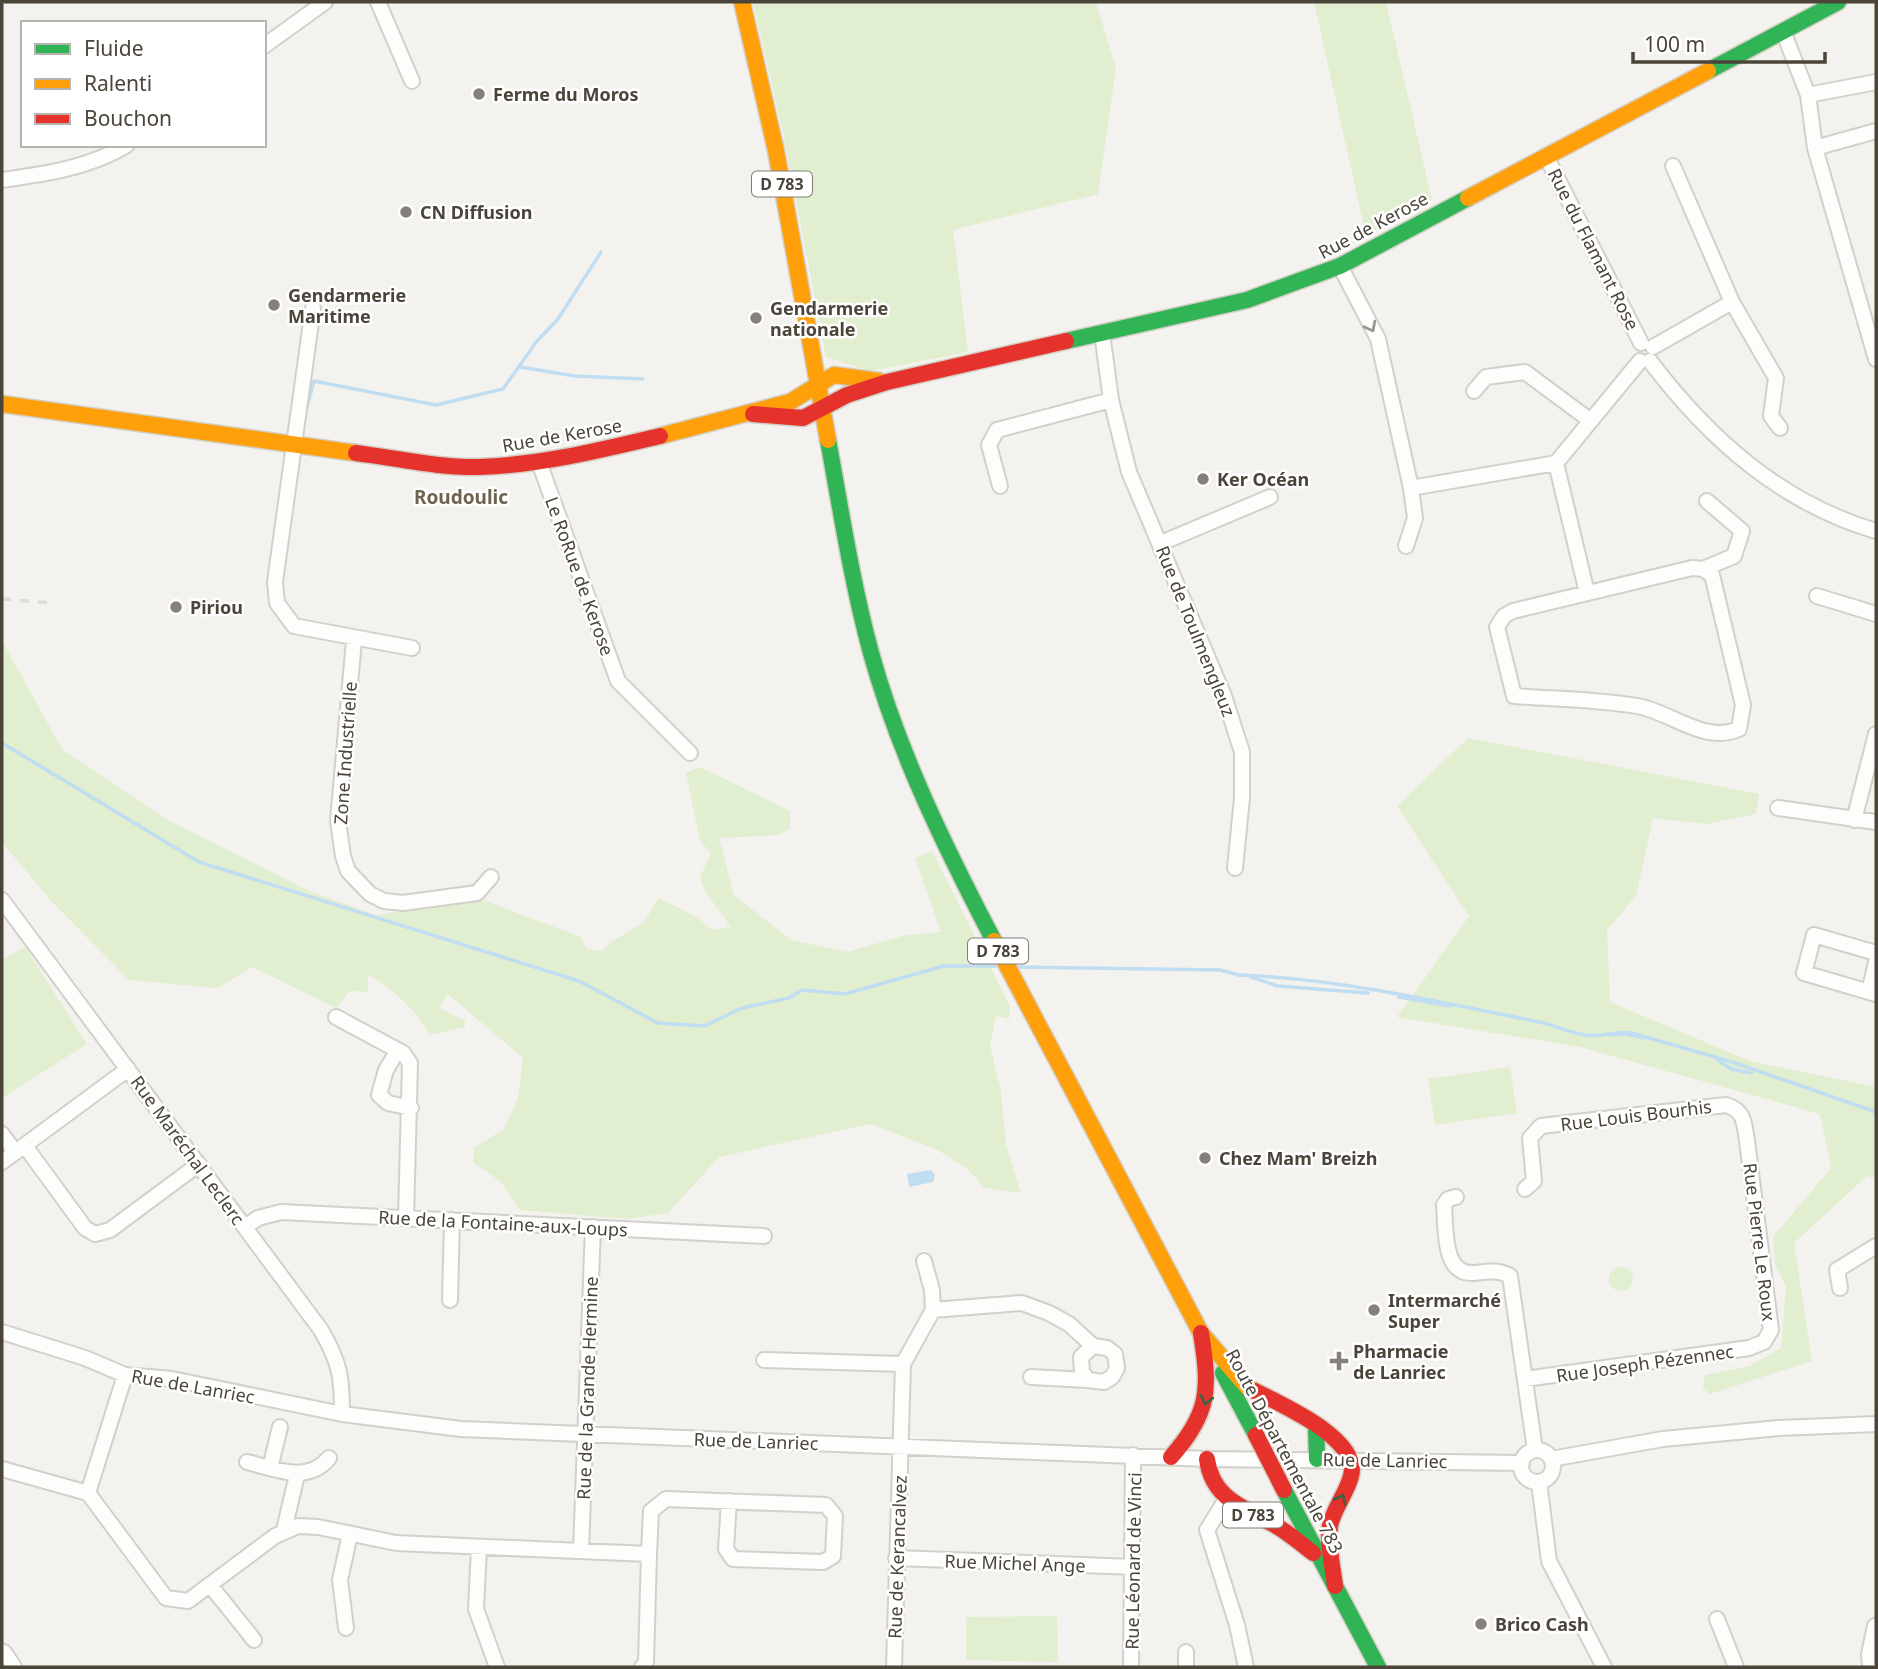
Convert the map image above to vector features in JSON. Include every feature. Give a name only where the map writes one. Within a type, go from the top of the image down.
[{"type":"main road","name":"D 783","points":[[741,2],[769,114],[841,515],[871,655],[890,718],[920,793],[989,933],[1201,1333],[1247,1387],[1316,1425],[1344,1447],[1352,1461]]},
{"type":"main road","name":"Rue de Kerose","points":[[752,414],[803,418],[847,394],[887,382],[1247,300],[1340,266],[1838,2]]},
{"type":"main road","name":"Rue de Kerose","points":[[2,404],[292,446],[458,466],[539,462],[752,414],[790,402],[834,375],[887,382]]},
{"type":"main road","name":"Route Départementale 783","points":[[1201,1333],[1335,1586]]},
{"type":"main road","points":[[1171,1457],[1200,1423],[1204,1410],[1209,1379],[1201,1333]]},
{"type":"main road","points":[[1316,1425],[1317,1460]]},
{"type":"main road","name":"D 783","points":[[1207,1459],[1208,1470],[1225,1501],[1283,1530],[1319,1557]]},
{"type":"main road","points":[[1335,1586],[1331,1526],[1352,1474],[1352,1461]]},
{"type":"main road","name":"D 783","points":[[1335,1586],[1378,1667]]},
{"type":"street","points":[[266,45],[325,2]]},
{"type":"street","points":[[378,2],[412,82]]},
{"type":"street","points":[[1783,32],[1808,95],[1815,148],[1876,359]]},
{"type":"street","points":[[1808,95],[1876,82]]},
{"type":"street","points":[[1815,148],[1876,131]]},
{"type":"street","points":[[2,180],[59,171],[95,161],[123,147]]},
{"type":"street","name":"Rue du Flamant Rose","points":[[1546,156],[1646,353],[1693,415],[1734,454],[1797,498],[1876,531]]},
{"type":"street","points":[[1673,166],[1732,302],[1776,378],[1771,416],[1780,428]]},
{"type":"street","points":[[1340,266],[1378,340],[1411,488],[1415,518],[1406,546]]},
{"type":"street","points":[[1411,488],[1556,463],[1646,353],[1732,302]]},
{"type":"street","points":[[313,308],[275,582],[277,603],[293,626],[354,640],[412,648]]},
{"type":"street","name":"Rue de Toulmengleuz","points":[[1102,333],[1111,400],[1129,472],[1224,696],[1242,752],[1242,798],[1235,868]]},
{"type":"street","points":[[1474,391],[1486,377],[1525,372],[1591,421]]},
{"type":"street","points":[[1000,486],[989,445],[997,430],[1111,400]]},
{"type":"street","name":"Le RoRue de Kerose","points":[[539,462],[614,672],[623,688],[690,753]]},
{"type":"street","points":[[1556,463],[1587,593]]},
{"type":"street","points":[[1161,543],[1270,498]]},
{"type":"street","points":[[1703,569],[1712,575],[1743,705],[1739,729],[1727,734],[1711,734],[1639,706],[1514,696],[1497,627],[1504,616],[1513,611],[1692,568],[1703,569],[1734,556],[1742,531],[1707,501]]},
{"type":"street","points":[[1817,596],[1876,614]]},
{"type":"street","name":"Zone Industrielle","points":[[354,640],[338,821],[342,856],[348,870],[370,894],[403,903],[477,893],[491,877]]},
{"type":"street","points":[[1854,820],[1876,734]]},
{"type":"street","points":[[1778,808],[1876,822]]},
{"type":"street","name":"Rue Maréchal Leclerc","points":[[2,900],[321,1330],[338,1360],[342,1378],[342,1414]]},
{"type":"street","points":[[1876,953],[1814,935],[1804,973],[1873,993],[1876,962]]},
{"type":"street","points":[[336,1017],[407,1057],[412,1073],[407,1218]]},
{"type":"street","points":[[398,1050],[386,1070],[379,1095],[388,1103],[411,1108]]},
{"type":"street","points":[[2,1162],[128,1069]]},
{"type":"street","name":"Rue Louis Bourhis","points":[[1525,1189],[1534,1181],[1530,1138],[1541,1126],[1726,1105],[1742,1114],[1747,1141]]},
{"type":"street","points":[[2,1134],[20,1149],[85,1228],[94,1234],[110,1230],[199,1164]]},
{"type":"street","name":"Rue Pierre Le Roux","points":[[1747,1141],[1770,1330],[1764,1342]]},
{"type":"street","points":[[1456,1197],[1444,1205],[1448,1254],[1455,1266],[1468,1273],[1494,1271],[1510,1276],[1535,1450]]},
{"type":"street","name":"Rue de la Fontaine-aux-Loups","points":[[245,1227],[258,1218],[281,1212],[765,1236]]},
{"type":"street","points":[[450,1300],[452,1220]]},
{"type":"street","name":"Rue de la Grande Hermine","points":[[581,1550],[593,1227]]},
{"type":"street","points":[[1840,1289],[1837,1270],[1876,1247]]},
{"type":"street","points":[[765,1360],[903,1364],[933,1310],[932,1290],[923,1261]]},
{"type":"street","points":[[933,1310],[1022,1303],[1069,1324],[1093,1346],[1110,1350],[1116,1358],[1117,1368],[1112,1377],[1104,1382],[1031,1377]]},
{"type":"street","name":"Rue de Lanriec","points":[[2,1332],[85,1358],[125,1375],[172,1379],[342,1414],[412,1424],[584,1436],[1207,1459],[1522,1463]]},
{"type":"street","name":"Rue Joseph Pézennec","points":[[1525,1379],[1749,1348],[1764,1342]]},
{"type":"street","points":[[1088,1380],[1080,1364],[1084,1352],[1093,1346]]},
{"type":"street","name":"Rue de Kerancalvez","points":[[894,1667],[903,1364]]},
{"type":"street","points":[[88,1493],[125,1375]]},
{"type":"street","points":[[1551,1459],[1663,1439],[1779,1428],[1876,1424]]},
{"type":"street","points":[[270,1468],[281,1427]]},
{"type":"street","points":[[1535,1450],[1547,1453],[1551,1459],[1552,1472],[1539,1482],[1525,1476],[1522,1463],[1528,1453],[1535,1450]]},
{"type":"street","name":"Rue Léonard de Vinci","points":[[1131,1667],[1133,1455]]},
{"type":"street","points":[[247,1462],[297,1475],[325,1463]]},
{"type":"street","points":[[2,1469],[88,1493],[166,1598],[188,1601],[284,1530],[298,1526],[318,1527],[396,1544],[649,1554]]},
{"type":"street","points":[[284,1530],[297,1475]]},
{"type":"street","points":[[1539,1482],[1549,1561],[1604,1667]]},
{"type":"street","points":[[642,1667],[646,1662],[651,1511],[657,1504],[666,1499],[729,1501],[826,1505],[835,1516],[833,1556],[823,1562],[733,1559],[726,1549],[729,1501]]},
{"type":"street","points":[[1225,1501],[1207,1530],[1237,1625],[1246,1667]]},
{"type":"street","points":[[346,1628],[340,1580],[349,1534]]},
{"type":"street","points":[[479,1547],[476,1609],[497,1667]]},
{"type":"street","name":"Rue Michel Ange","points":[[896,1558],[1134,1567]]},
{"type":"street","points":[[210,1585],[254,1640]]},
{"type":"street","points":[[1717,1619],[1736,1667]]},
{"type":"street","points":[[1870,1667],[1875,1626]]},
{"type":"street","points":[[4,1652],[14,1667]]},
{"type":"green space","points":[[753,2],[1096,2],[1116,69],[1098,194],[953,230],[968,352],[870,371],[826,357],[783,133]]},
{"type":"green space","points":[[1314,2],[1386,2],[1432,200],[1366,235]]},
{"type":"green space","points":[[2,641],[62,749],[166,819],[307,890],[376,915],[480,899],[581,937],[587,949],[602,951],[611,942],[644,922],[659,898],[696,917],[712,930],[731,927],[704,890],[700,877],[711,853],[700,841],[686,773],[700,767],[790,811],[790,828],[779,835],[719,838],[734,895],[791,940],[847,952],[906,935],[941,932],[915,858],[932,851],[1010,1006],[1009,1019],[996,1016],[990,1045],[1001,1092],[1006,1145],[1021,1193],[984,1188],[969,1170],[936,1149],[870,1124],[719,1157],[668,1213],[628,1219],[520,1210],[500,1181],[474,1163],[474,1148],[504,1129],[518,1098],[523,1058],[448,994],[439,1008],[465,1021],[465,1027],[430,1035],[403,1000],[368,974],[368,992],[350,991],[336,1008],[252,967],[217,988],[129,980],[50,900],[2,842]]},
{"type":"green space","points":[[1468,738],[1759,794],[1756,814],[1707,824],[1653,818],[1636,896],[1607,930],[1610,1002],[1750,1061],[1876,1087],[1876,1178],[1867,1176],[1794,1243],[1812,1361],[1710,1394],[1703,1388],[1705,1375],[1750,1366],[1781,1348],[1786,1287],[1775,1264],[1773,1237],[1831,1168],[1820,1114],[1580,1047],[1397,1017],[1469,916],[1397,806]]},
{"type":"green space","points":[[25,947],[87,1044],[2,1098],[2,960]]},
{"type":"green space","points":[[1510,1067],[1517,1113],[1435,1125],[1428,1079]]},
{"type":"green space","points":[[1621,1267],[1630,1270],[1633,1279],[1630,1288],[1621,1291],[1612,1288],[1609,1279],[1612,1270]]},
{"type":"green space","points":[[1057,1616],[1058,1662],[966,1660],[966,1617]]},
{"type":"water","points":[[931,1170],[935,1175],[933,1182],[909,1187],[907,1174]]},
{"type":"waterway","points":[[305,414],[314,381],[436,405],[503,389],[537,341],[558,319],[601,252]]},
{"type":"waterway","points":[[520,367],[575,376],[643,379]]},
{"type":"waterway","points":[[2,743],[199,862],[579,981],[658,1023],[704,1026],[742,1008],[789,998],[802,990],[845,994],[944,966],[997,966]]},
{"type":"waterway","points":[[1015,967],[1220,970],[1239,975],[1315,981],[1390,992],[1539,1022],[1585,1035],[1632,1033],[1732,1062],[1876,1112]]},
{"type":"waterway","points":[[1251,977],[1278,986],[1368,993]]},
{"type":"waterway","points":[[1399,997],[1450,1006]]},
{"type":"waterway","points":[[1607,1035],[1626,1034],[1644,1038]]},
{"type":"waterway","points":[[1718,1060],[1731,1069],[1751,1073]]},
{"type":"railway","points":[[2,599],[52,603]]},
{"type":"traffic: fast","points":[[1708,71],[1838,2]]},
{"type":"traffic: fast","points":[[1066,341],[1247,300],[1340,266],[1468,198]]},
{"type":"traffic: fast","points":[[828,440],[858,600],[882,691],[925,800],[994,941]]},
{"type":"traffic: fast","points":[[1223,1373],[1256,1435]]},
{"type":"traffic: fast","points":[[1316,1425],[1317,1459]]},
{"type":"traffic: fast","points":[[1284,1490],[1378,1667]]},
{"type":"traffic: slow","points":[[742,2],[776,151],[828,440]]},
{"type":"traffic: slow","points":[[1468,198],[1708,71]]},
{"type":"traffic: slow","points":[[660,436],[790,402],[834,375],[879,381]]},
{"type":"traffic: slow","points":[[2,404],[356,453]]},
{"type":"traffic: slow","points":[[994,941],[1201,1333],[1247,1387],[1255,1391]]},
{"type":"traffic: jam","points":[[753,414],[803,418],[847,395],[887,382],[1066,341]]},
{"type":"traffic: jam","points":[[356,453],[464,467],[502,466],[548,460],[660,436]]},
{"type":"traffic: jam","points":[[1171,1457],[1193,1427],[1204,1400],[1206,1370],[1201,1333]]},
{"type":"traffic: jam","points":[[1255,1391],[1317,1425],[1344,1449],[1351,1462],[1351,1476],[1334,1513],[1329,1533],[1335,1586]]},
{"type":"traffic: jam","points":[[1256,1435],[1284,1490]]},
{"type":"traffic: jam","points":[[1207,1459],[1215,1483],[1230,1500],[1284,1531],[1313,1553]]},
{"type":"place","name":"Ferme du Moros","points":[[479,94]]},
{"type":"place","name":"CN Diffusion","points":[[406,212]]},
{"type":"place","name":"Gendarmerie Maritime","points":[[274,305]]},
{"type":"place","name":"Gendarmerie nationale","points":[[756,318]]},
{"type":"place","name":"Ker Océan","points":[[1203,479]]},
{"type":"place","name":"Piriou","points":[[176,607]]},
{"type":"place","name":"Chez Mam' Breizh","points":[[1205,1158]]},
{"type":"place","name":"Intermarché Super","points":[[1374,1310]]},
{"type":"place","name":"Pharmacie de Lanriec","points":[[1339,1361]]},
{"type":"place","name":"Brico Cash","points":[[1481,1624]]},
{"type":"district","name":"Roudoulic","points":[[461,497]]}]
